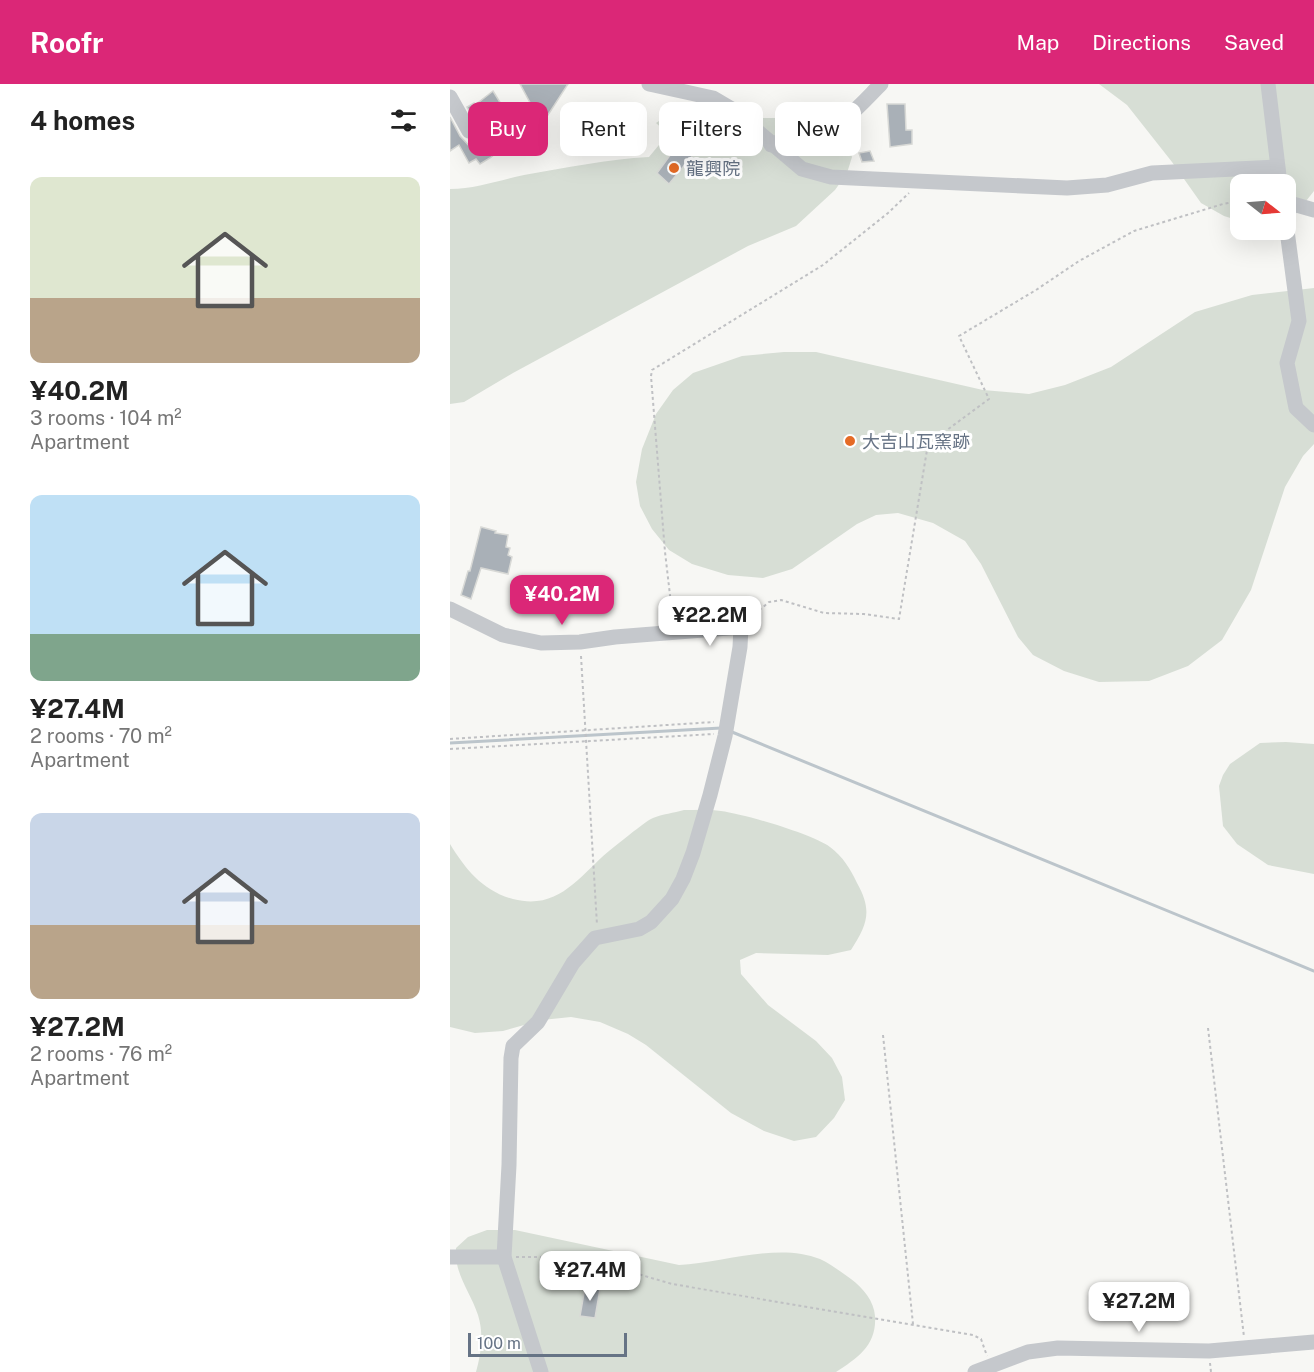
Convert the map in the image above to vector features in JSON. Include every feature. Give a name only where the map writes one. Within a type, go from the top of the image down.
[{"type":"street","points":[[650,84],[713,98],[730,108],[802,169],[831,177],[920,179],[1067,188],[1107,185],[1152,173],[1278,167]]},
{"type":"street","points":[[771,144],[792,136],[814,135],[844,120],[881,84]]},
{"type":"street","points":[[1268,84],[1279,174]]},
{"type":"street","points":[[450,97],[468,129]]},
{"type":"street","points":[[1296,205],[1314,210]]},
{"type":"street","points":[[1288,240],[1299,321],[1287,363],[1296,408],[1314,425]]},
{"type":"street","points":[[450,609],[503,635],[541,643],[580,642],[741,627],[741,646],[722,729],[693,853],[683,879],[672,898],[651,922],[639,929],[596,938],[573,963],[538,1022],[513,1046],[504,1257],[542,1372]]},
{"type":"street","points":[[450,1257],[504,1257]]},
{"type":"street","points":[[985,1370],[1028,1352],[1058,1348],[1209,1351],[1314,1342]]},
{"type":"path","points":[[675,633],[665,552],[652,370],[823,265],[888,213],[920,179]]},
{"type":"path","points":[[741,627],[769,602],[781,600],[824,613],[864,614],[899,619],[928,444],[989,399],[959,336],[1036,290],[1079,261],[1134,231],[1230,203]]},
{"type":"path","points":[[580,642],[597,925]]},
{"type":"path","points":[[450,739],[585,731],[722,729]]},
{"type":"path","points":[[450,749],[714,734],[722,729]]},
{"type":"path","points":[[1208,1028],[1246,1349]]},
{"type":"path","points":[[883,1035],[913,1324]]},
{"type":"path","points":[[504,1257],[580,1257],[672,1284],[973,1335],[984,1345],[985,1370]]},
{"type":"shaded area","points":[[1099,84],[1314,84],[1314,191],[1296,214],[1296,174],[1230,174],[1230,218],[1224,216],[1201,203],[1127,105]]},
{"type":"shaded area","points":[[763,118],[775,118],[775,156],[852,157],[847,173],[835,190],[796,226],[748,246],[513,373],[464,402],[450,404],[450,189],[478,186],[586,164],[649,157],[659,145],[659,156],[763,156]]},
{"type":"shaded area","points":[[1314,288],[1314,444],[1303,456],[1285,487],[1251,590],[1222,640],[1188,666],[1149,681],[1099,682],[1064,671],[1033,655],[1018,637],[981,564],[965,541],[933,523],[898,513],[876,515],[857,524],[792,569],[763,578],[728,575],[692,564],[669,550],[652,529],[640,506],[636,482],[642,449],[656,414],[673,390],[693,373],[742,356],[816,352],[983,390],[1029,394],[1065,385],[1111,367],[1195,312],[1252,295]]},
{"type":"shaded area","points":[[1260,743],[1314,744],[1314,874],[1268,865],[1237,844],[1223,826],[1219,786],[1230,764]]},
{"type":"shaded area","points":[[684,810],[732,813],[809,836],[830,847],[842,859],[852,872],[862,893],[866,918],[861,933],[851,950],[828,955],[756,953],[740,960],[741,974],[768,1005],[816,1041],[832,1058],[842,1077],[845,1100],[834,1118],[816,1137],[794,1141],[764,1131],[731,1113],[646,1045],[600,1022],[571,1017],[542,1020],[503,1031],[475,1033],[450,1027],[450,844],[469,871],[493,891],[513,899],[543,900],[567,889],[612,848],[648,821],[660,815]]},
{"type":"shaded area","points":[[487,1230],[515,1230],[679,1265],[768,1253],[804,1254],[828,1263],[864,1291],[874,1310],[873,1335],[859,1356],[836,1372],[476,1372],[481,1344],[480,1322],[457,1266],[456,1248],[468,1237]]},
{"type":"building","points":[[520,84],[568,84],[548,115],[548,102],[530,102]]},
{"type":"building","points":[[493,91],[500,102],[479,102]]},
{"type":"building","points":[[887,104],[905,104],[906,130],[912,130],[912,144],[890,147]]},
{"type":"building","points":[[450,117],[460,136],[468,145],[468,156],[493,156],[480,164],[476,159],[469,163],[459,145],[450,151]]},
{"type":"building","points":[[870,151],[874,161],[862,162],[861,153]]},
{"type":"building","points":[[669,156],[692,156],[669,184],[657,173]]},
{"type":"building","points":[[481,527],[508,535],[506,547],[510,548],[508,555],[512,557],[508,574],[481,568],[471,599],[461,595],[468,571],[470,571]]},
{"type":"building","points":[[585,1287],[600,1289],[595,1318],[580,1316]]},
{"type":"waterway","points":[[450,743],[721,728]]},
{"type":"waterway","points":[[732,732],[1314,971]]},
{"type":"place","name":"龍興院","points":[[674,168]]},
{"type":"place","name":"大吉山瓦窯跡","points":[[850,441]]}]
